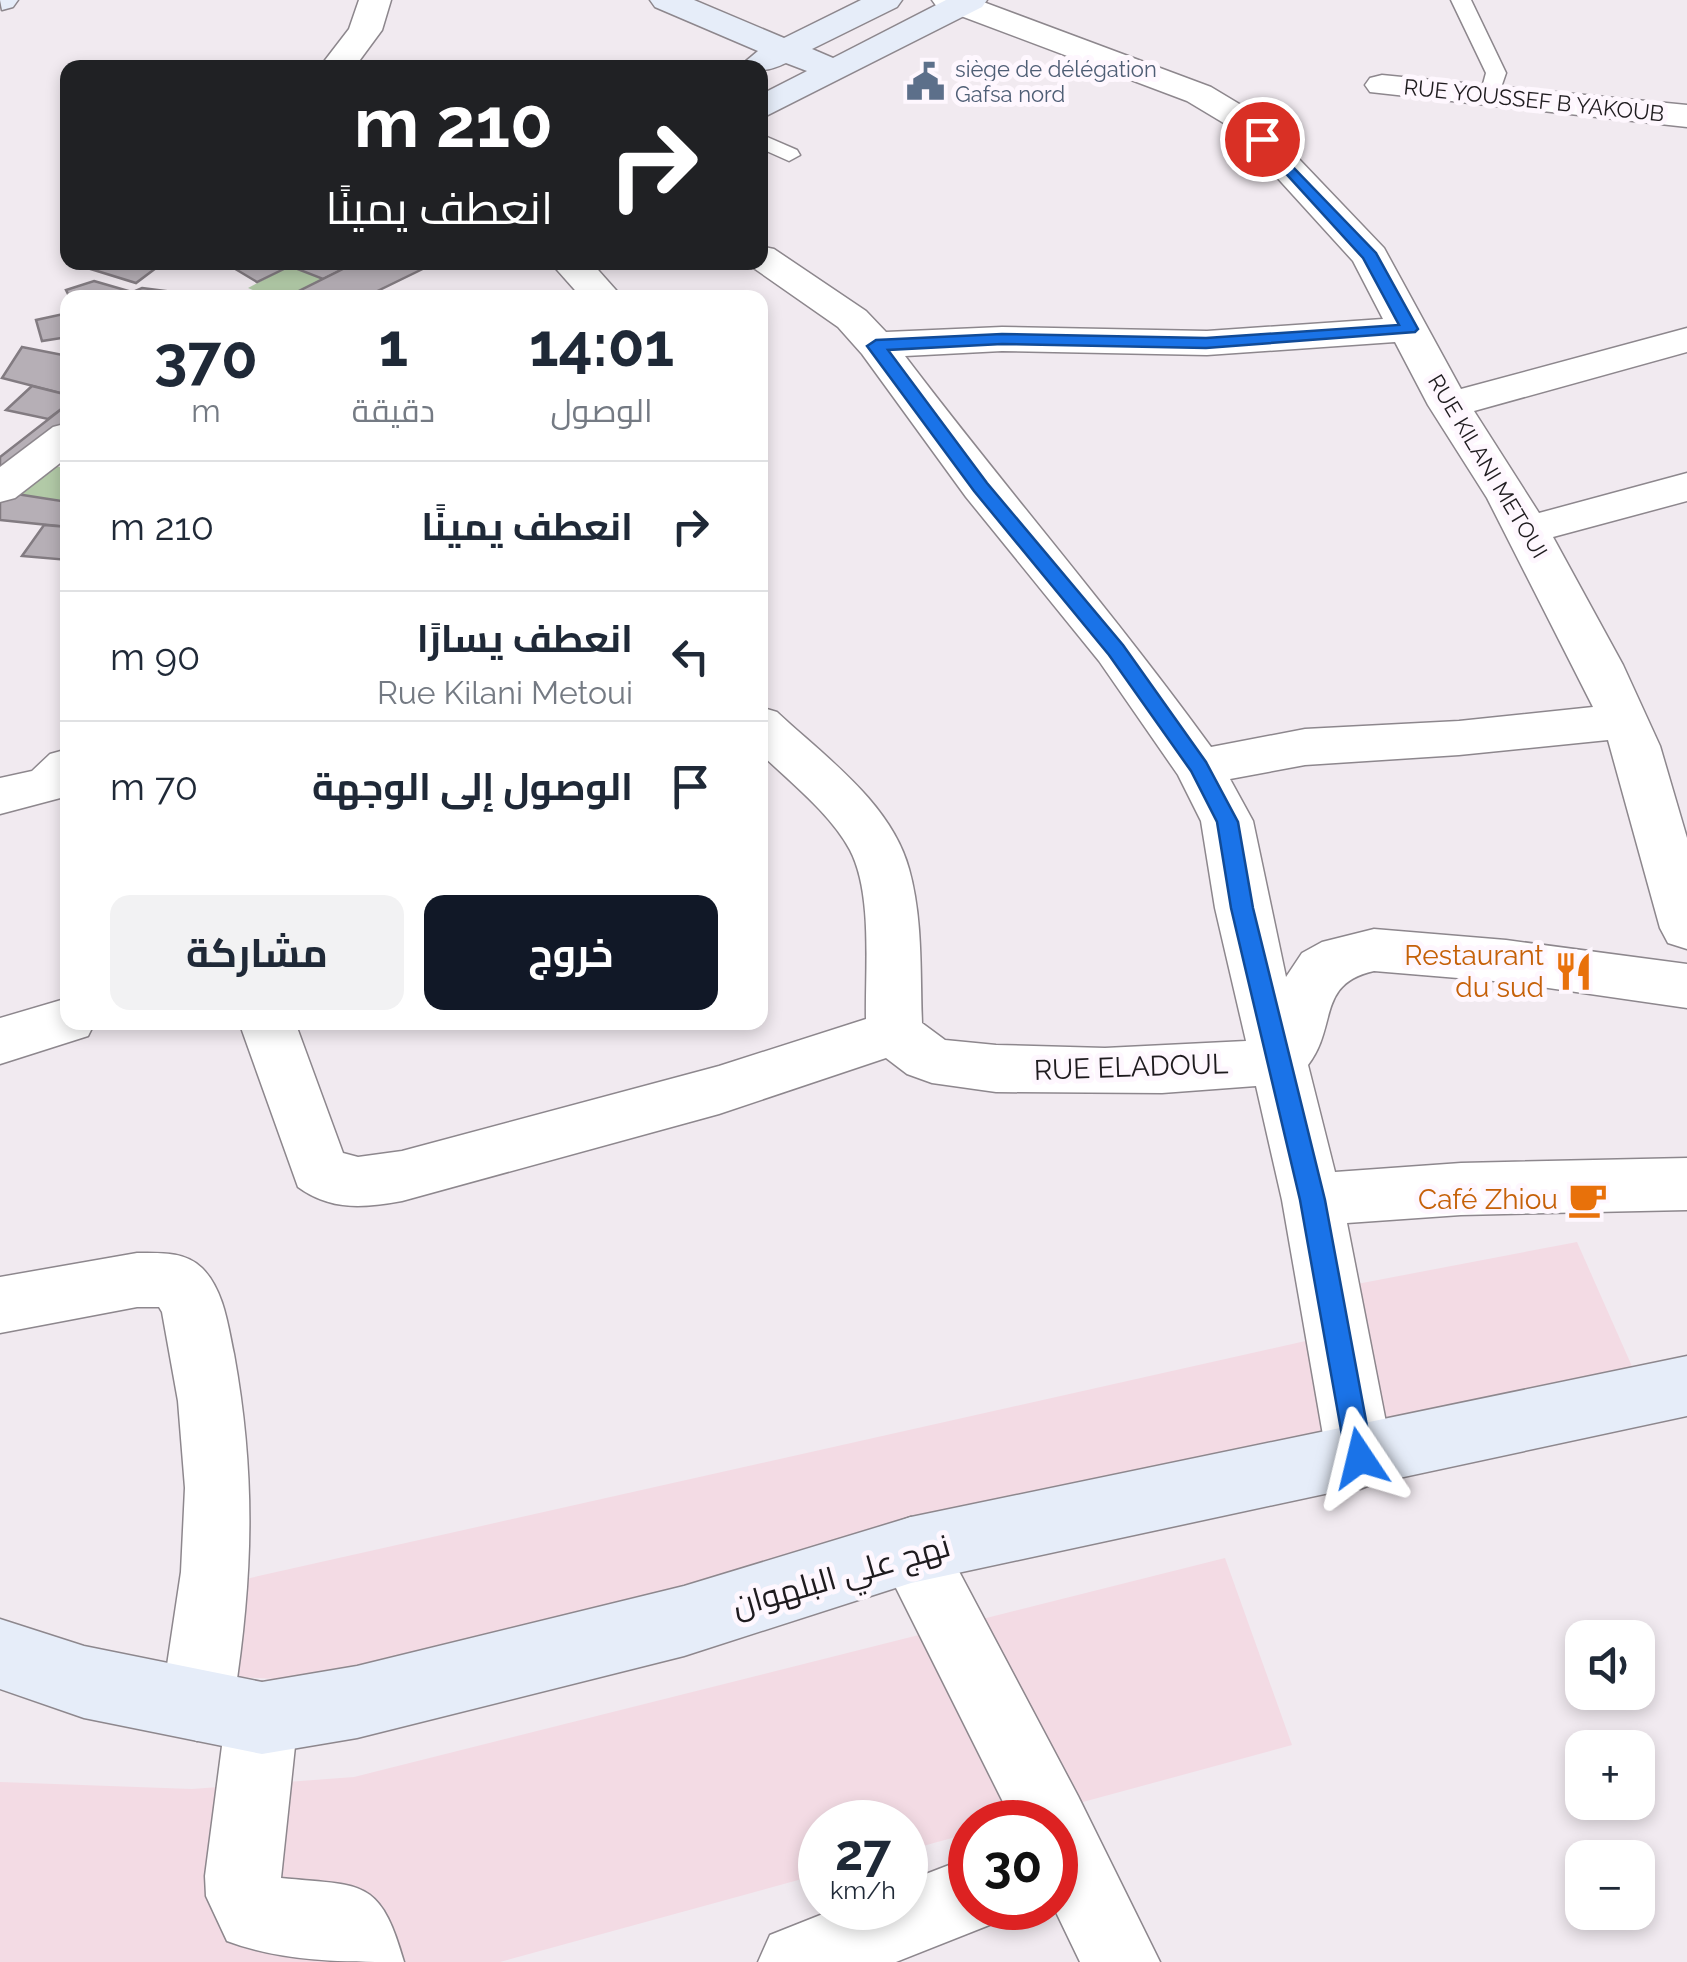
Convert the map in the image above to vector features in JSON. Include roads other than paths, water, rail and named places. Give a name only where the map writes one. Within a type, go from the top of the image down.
[{"type":"street","points":[[342,60],[365,30],[374,0]]},
{"type":"street","points":[[666,0],[835,71]]},
{"type":"street","points":[[768,60],[886,0]]},
{"type":"street","points":[[768,105],[960,2]]},
{"type":"street","name":"RUE KILANI METOUI","points":[[960,2],[1199,94],[1244,121],[1370,256],[1449,405],[1527,530],[1598,664],[1624,722],[1684,901]]},
{"type":"street","name":"RUE YOUSSEF B YAKOUB","points":[[1382,85],[1687,116]]},
{"type":"street","points":[[768,262],[852,319],[876,346],[981,487],[1116,650],[1199,767],[1228,822],[1242,908],[1312,1200],[1360,1458]]},
{"type":"street","points":[[577,270],[596,290]]},
{"type":"street","points":[[876,346],[1002,339],[1206,343],[1410,329]]},
{"type":"street","points":[[1449,405],[1687,340]]},
{"type":"street","points":[[0,488],[60,442]]},
{"type":"street","points":[[1527,530],[1687,488]]},
{"type":"street","points":[[1199,767],[1306,747],[1624,722]]},
{"type":"street","points":[[270,1030],[318,1168],[334,1182],[354,1184],[402,1176],[701,1095],[894,1033],[887,881],[875,848],[850,816],[768,732]]},
{"type":"street","points":[[0,796],[47,786],[60,778]]},
{"type":"street","points":[[1278,1057],[1296,1040],[1302,1022],[1302,998],[1316,972],[1353,952],[1394,949],[1687,986]]},
{"type":"street","points":[[0,1040],[60,1022]]},
{"type":"street","name":"RUE ELADOUL","points":[[894,1033],[932,1060],[988,1069],[1094,1071],[1248,1064],[1278,1057]]},
{"type":"street","points":[[1312,1200],[1462,1188],[1687,1184]]},
{"type":"street","points":[[0,1305],[136,1280],[171,1280],[188,1295],[214,1408],[221,1525],[214,1613],[230,1711],[244,1896],[254,1914],[346,1923],[357,1932],[365,1962]]},
{"type":"street","name":"نهج علي البلهوان","points":[[0,1654],[84,1682],[230,1711],[357,1702],[684,1621],[910,1550],[1687,1386]]},
{"type":"street","points":[[910,1550],[1036,1800]]},
{"type":"street","points":[[1078,1880],[1122,1962]]},
{"type":"street","points":[[797,1962],[948,1904]]},
{"type":"lane","points":[[1462,0],[1496,73],[1490,95]]},
{"type":"lane","points":[[768,144],[789,155]]},
{"type":"place","name":"siège de délégation Gafsa nord","points":[[925,82]]},
{"type":"place","name":"Restaurant du sud","points":[[1574,971]]},
{"type":"place","name":"Café Zhiou","points":[[1588,1199]]}]
